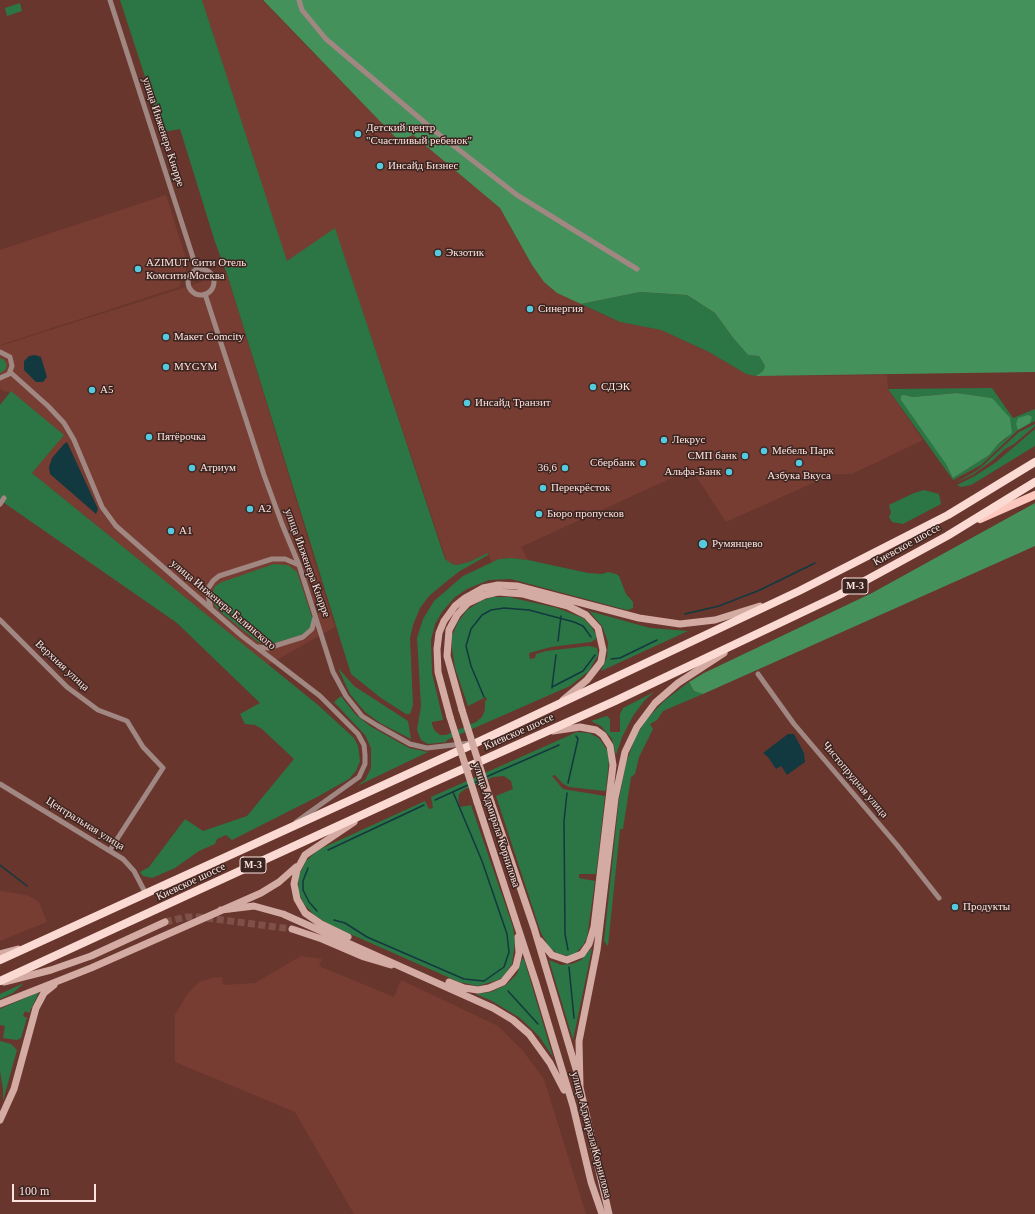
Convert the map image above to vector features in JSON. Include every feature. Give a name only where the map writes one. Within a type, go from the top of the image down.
[{"type":"highway","name":"Киевское шоссе","points":[[0,960],[478,742],[799,591],[948,515],[1035,462]]},
{"type":"highway","name":"Киевское шоссе","points":[[0,982],[539,736],[839,594],[968,524],[1035,482]]},
{"type":"main road","points":[[968,524],[1035,495]]},
{"type":"main road","name":"улица Адмирала Корнилова","points":[[602,1214],[591,1182],[573,1106],[450,717],[438,672],[436,648],[439,633],[444,621],[455,606],[464,598],[483,588],[498,585],[517,586],[639,618],[680,624],[709,621],[735,615],[799,591]]},
{"type":"main road","name":"улица Адмирала Корнилова","points":[[555,705],[580,686],[597,668],[603,650],[598,628],[586,615],[568,606],[523,594],[498,592],[485,594],[468,603],[457,615],[449,630],[447,656],[489,796],[534,928],[580,1086],[609,1214]]},
{"type":"main road","points":[[580,1086],[579,1041],[597,950],[615,798],[625,752],[639,723],[655,702],[694,672],[739,642]]},
{"type":"main road","points":[[534,928],[544,947],[558,959],[567,960],[575,958],[584,952],[590,944],[594,927],[613,763],[612,751],[609,744],[593,729],[585,727],[566,728],[539,736]]},
{"type":"main road","points":[[0,1004],[66,979],[221,910],[279,882],[300,863],[313,848],[368,813]]},
{"type":"main road","points":[[300,863],[294,879],[295,892],[300,906],[311,918],[321,924],[461,987],[475,990],[489,988],[500,984],[509,977],[516,966],[518,958],[518,929]]},
{"type":"main road","points":[[221,910],[246,906],[265,908],[310,925],[493,1008],[521,1026],[542,1051],[573,1106]]},
{"type":"main road","points":[[0,982],[51,970],[91,956],[165,922]]},
{"type":"main road","points":[[292,929],[322,939],[364,957],[409,969]]},
{"type":"main road","points":[[0,954],[32,945]]},
{"type":"main road","points":[[0,1120],[14,1089],[36,1008],[44,993],[66,979]]},
{"type":"street","name":"улица Инженера Кнорре","points":[[110,0],[197,270]]},
{"type":"street","points":[[299,0],[302,10],[326,39],[436,132],[517,195],[637,269]]},
{"type":"street","points":[[197,270],[208,271],[213,277],[211,289],[205,294],[197,294],[188,284],[190,276],[197,270]]},
{"type":"street","name":"улица Инженера Кнорре","points":[[205,294],[264,475],[282,524],[300,565],[333,672],[346,696],[362,716],[393,735],[418,746],[447,747],[478,742]]},
{"type":"street","points":[[0,352],[6,354],[11,359],[12,366],[10,372],[5,377],[0,378]]},
{"type":"street","name":"улица Инженера Балинского","points":[[10,372],[48,406],[64,423],[74,440],[102,507],[116,526],[211,610],[320,696],[358,734],[364,744],[365,764],[359,778],[286,829]]},
{"type":"street","points":[[0,504],[4,498]]},
{"type":"street","points":[[211,610],[207,590],[213,581],[219,576],[272,559],[286,559],[300,565]]},
{"type":"street","points":[[256,646],[268,648],[303,637],[312,629],[316,614]]},
{"type":"street","name":"Верхняя улица","points":[[0,620],[66,687],[98,710],[127,721],[143,746],[163,768],[110,850]]},
{"type":"street","name":"Чистопрудная улица","points":[[758,674],[794,724],[897,845],[939,898]]},
{"type":"street","name":"Центральная улица","points":[[0,784],[123,859],[134,872],[146,894]]},
{"type":"shaded area","points":[[202,0],[262,0],[399,141],[413,135],[500,208],[532,265],[544,282],[557,293],[620,322],[661,330],[709,352],[746,374],[756,376],[887,375],[888,389],[923,440],[852,474],[833,474],[726,522],[694,473],[687,471],[521,547],[528,560],[511,558],[499,559],[492,563],[488,553],[469,562],[457,565],[447,562],[335,229],[287,262]]},
{"type":"shaded area","points":[[166,195],[188,265],[179,287],[0,345],[0,250]]},
{"type":"shaded area","points":[[227,274],[335,627],[268,665],[32,473],[11,392],[3,391],[0,388],[0,346]]},
{"type":"shaded area","points":[[0,891],[27,895],[39,902],[47,922],[0,941]]},
{"type":"shaded area","points":[[301,956],[322,959],[319,966],[394,997],[401,980],[498,1026],[523,1051],[544,1079],[586,1214],[354,1214],[295,1112],[175,1062],[175,1015],[188,993],[199,982],[222,977],[223,985],[255,983]]},
{"type":"green space","points":[[120,0],[202,0],[287,261],[335,228],[445,559],[452,564],[457,565],[469,562],[488,553],[488,555],[460,571],[447,581],[429,596],[420,608],[413,625],[410,638],[413,705],[410,714],[406,714],[381,698],[351,674],[227,274],[215,242],[180,129],[163,132]]},
{"type":"green space","points":[[263,0],[1035,0],[1035,372],[756,376],[763,371],[765,366],[759,356],[748,355],[715,313],[687,295],[640,292],[581,304],[557,293],[544,282],[532,265],[500,208],[413,135],[399,141]]},
{"type":"green space","points":[[20,3],[22,11],[7,16],[5,8]]},
{"type":"green space","points":[[640,292],[687,295],[715,313],[748,355],[759,356],[765,366],[763,371],[756,376],[746,374],[709,352],[661,330],[620,322],[581,304]]},
{"type":"green space","points":[[0,358],[4,360],[7,365],[5,370],[0,373]]},
{"type":"green space","points":[[992,388],[1013,418],[1035,409],[1035,421],[1018,430],[981,465],[953,480],[888,389]],"holes":[[[957,393],[992,398],[1007,438],[998,444],[989,455],[953,478],[904,395],[913,397]]]},
{"type":"green space","points":[[11,391],[64,435],[32,473],[318,705],[354,738],[358,746],[360,761],[356,771],[349,779],[232,840],[226,835],[217,839],[215,844],[199,851],[175,868],[152,878],[143,876],[140,872],[149,867],[185,819],[203,831],[247,816],[294,759],[262,729],[255,725],[245,724],[240,714],[260,703],[177,623],[0,500],[0,405]]},
{"type":"green space","points":[[957,393],[992,398],[1010,418],[1012,433],[998,444],[989,455],[953,478],[946,464],[901,400],[901,396],[904,395],[913,397]]},
{"type":"green space","points":[[1028,415],[1032,417],[1030,423],[1018,430],[1016,424],[1018,418]]},
{"type":"green space","points":[[1035,424],[1035,426],[1014,444],[1005,449],[993,460],[974,474],[955,483],[978,470],[1019,432]]},
{"type":"green space","points":[[1035,429],[1035,446],[971,485],[961,487],[957,485],[975,476],[995,463]]},
{"type":"green space","points":[[924,490],[939,494],[941,504],[903,524],[892,522],[889,517],[891,513],[889,505]]},
{"type":"green space","points":[[1035,503],[1035,546],[703,694],[694,691],[689,682],[704,673],[872,593]]},
{"type":"green space","points":[[511,558],[528,560],[588,573],[602,574],[608,572],[616,574],[619,576],[626,594],[633,602],[633,608],[628,610],[623,609],[511,579],[489,580],[467,589],[455,597],[442,612],[435,624],[431,640],[432,673],[443,720],[432,722],[432,724],[434,730],[440,735],[446,735],[476,722],[482,717],[485,710],[485,701],[487,700],[486,697],[468,706],[455,668],[452,648],[452,636],[458,622],[467,610],[481,601],[492,597],[509,597],[557,608],[583,618],[591,626],[596,635],[596,639],[591,642],[551,647],[529,653],[530,659],[535,658],[536,654],[546,651],[589,646],[597,648],[598,655],[589,671],[570,686],[447,740],[446,742],[428,744],[421,740],[417,730],[421,706],[417,638],[423,619],[434,601],[463,576],[499,559]]},
{"type":"green space","points":[[274,564],[288,565],[297,572],[313,620],[311,627],[302,635],[268,645],[258,642],[218,610],[213,603],[212,594],[215,586],[222,582]]},
{"type":"green space","points":[[589,611],[650,628],[688,631],[601,671],[607,657],[608,642],[602,626]]},
{"type":"green space","points":[[338,668],[354,686],[408,721],[411,739],[380,723],[365,712],[350,694]]},
{"type":"green space","points":[[689,682],[694,691],[703,694],[663,711],[657,720],[650,724],[653,729],[639,757],[635,774],[631,777],[623,829],[620,829],[608,946],[604,941],[619,799],[626,763],[635,738],[645,721],[664,701]]},
{"type":"green space","points":[[654,692],[644,701],[633,716],[622,737],[616,755],[612,739],[601,726],[591,721],[607,716],[610,719],[610,732],[620,732],[620,714],[623,708]]},
{"type":"green space","points":[[341,696],[355,714],[370,726],[409,748],[428,752],[357,786],[365,780],[371,768],[371,748],[365,735],[334,702]]},
{"type":"green space","points":[[577,732],[589,733],[599,738],[607,750],[609,760],[606,790],[604,791],[569,787],[562,783],[555,775],[552,776],[563,789],[605,796],[596,874],[579,874],[579,878],[595,881],[587,937],[584,944],[576,953],[568,956],[557,953],[549,947],[541,933],[496,796],[513,789],[511,781],[504,776],[493,777],[465,789],[459,794],[458,800],[460,807],[471,805],[513,927],[515,942],[512,964],[503,977],[478,986],[459,982],[332,926],[314,915],[304,904],[298,891],[299,875],[306,861],[318,850],[425,801],[429,809],[433,808],[431,797]]},
{"type":"green space","points":[[591,949],[573,1040],[549,960],[561,965],[572,964],[581,960]]},
{"type":"green space","points":[[522,959],[524,959],[553,1057],[539,1036],[520,1018],[492,1001],[476,994],[491,992],[506,985],[517,974]]},
{"type":"green space","points":[[24,983],[13,993],[0,999],[0,994]]},
{"type":"green space","points":[[39,992],[29,1013],[25,1011],[23,1016],[27,1018],[21,1038],[17,1040],[3,1038],[5,1026],[0,1025],[0,1009]]},
{"type":"green space","points":[[0,1041],[11,1044],[17,1050],[3,1101],[0,1071]]},
{"type":"water","points":[[35,355],[41,357],[47,377],[43,382],[36,382],[24,370],[24,361],[29,356]]},
{"type":"water","points":[[67,442],[98,509],[96,514],[50,474],[49,467],[52,458]]},
{"type":"water","points":[[788,734],[794,734],[804,753],[805,762],[787,775],[781,766],[776,769],[768,757],[763,753]]},
{"type":"waterway","points":[[685,614],[719,606],[760,590],[815,563]]},
{"type":"waterway","points":[[484,697],[471,666],[466,646],[471,629],[482,615],[491,610],[504,608],[529,610],[574,622],[583,626],[591,637]]},
{"type":"waterway","points":[[558,641],[561,616]]},
{"type":"waterway","points":[[611,659],[620,658],[657,640]]},
{"type":"waterway","points":[[552,687],[556,655]]},
{"type":"waterway","points":[[552,688],[583,671],[595,655]]},
{"type":"waterway","points":[[568,783],[578,739],[576,736]]},
{"type":"waterway","points":[[486,777],[559,745]]},
{"type":"waterway","points":[[474,783],[481,780]]},
{"type":"waterway","points":[[435,800],[468,785]]},
{"type":"waterway","points":[[334,920],[345,923],[367,937],[464,979],[484,981],[504,967],[509,952],[507,934],[482,861],[453,792]]},
{"type":"waterway","points":[[567,793],[564,821],[565,934],[568,950]]},
{"type":"waterway","points":[[328,850],[424,805]]},
{"type":"waterway","points":[[0,865],[27,886]]},
{"type":"waterway","points":[[308,868],[303,881],[303,890],[309,902],[317,911]]},
{"type":"waterway","points":[[569,967],[574,1018]]},
{"type":"waterway","points":[[508,991],[538,1024]]},
{"type":"tunnel","points":[[165,922],[186,917],[199,917],[292,929]]},
{"type":"place","name":"Детский центр \"Счастливый ребенок\"","points":[[358,134]]},
{"type":"place","name":"Инсайд Бизнес","points":[[380,166]]},
{"type":"place","name":"Экзотик","points":[[438,253]]},
{"type":"place","name":"AZIMUT Сити Отель Комсити Москва","points":[[138,269]]},
{"type":"place","name":"Синергия","points":[[530,309]]},
{"type":"place","name":"Макет Comcity","points":[[166,337]]},
{"type":"place","name":"MYGYM","points":[[166,367]]},
{"type":"place","name":"СДЭК","points":[[593,387]]},
{"type":"place","name":"А5","points":[[92,390]]},
{"type":"place","name":"Инсайд Транзит","points":[[467,403]]},
{"type":"place","name":"Пятёрочка","points":[[149,437]]},
{"type":"place","name":"Лекрус","points":[[664,440]]},
{"type":"place","name":"Мебель Парк","points":[[764,451]]},
{"type":"place","name":"СМП банк","points":[[745,456]]},
{"type":"place","name":"Сбербанк","points":[[643,463]]},
{"type":"place","name":"Азбука Вкуса","points":[[799,463]]},
{"type":"place","name":"Атриум","points":[[192,468]]},
{"type":"place","name":"36,6","points":[[565,468]]},
{"type":"place","name":"Альфа-Банк","points":[[729,472]]},
{"type":"place","name":"Перекрёсток","points":[[543,488]]},
{"type":"place","name":"А2","points":[[250,509]]},
{"type":"place","name":"Бюро пропусков","points":[[539,514]]},
{"type":"place","name":"А1","points":[[171,531]]},
{"type":"place","name":"Румянцево","points":[[703,544]]},
{"type":"place","name":"Продукты","points":[[955,907]]}]
